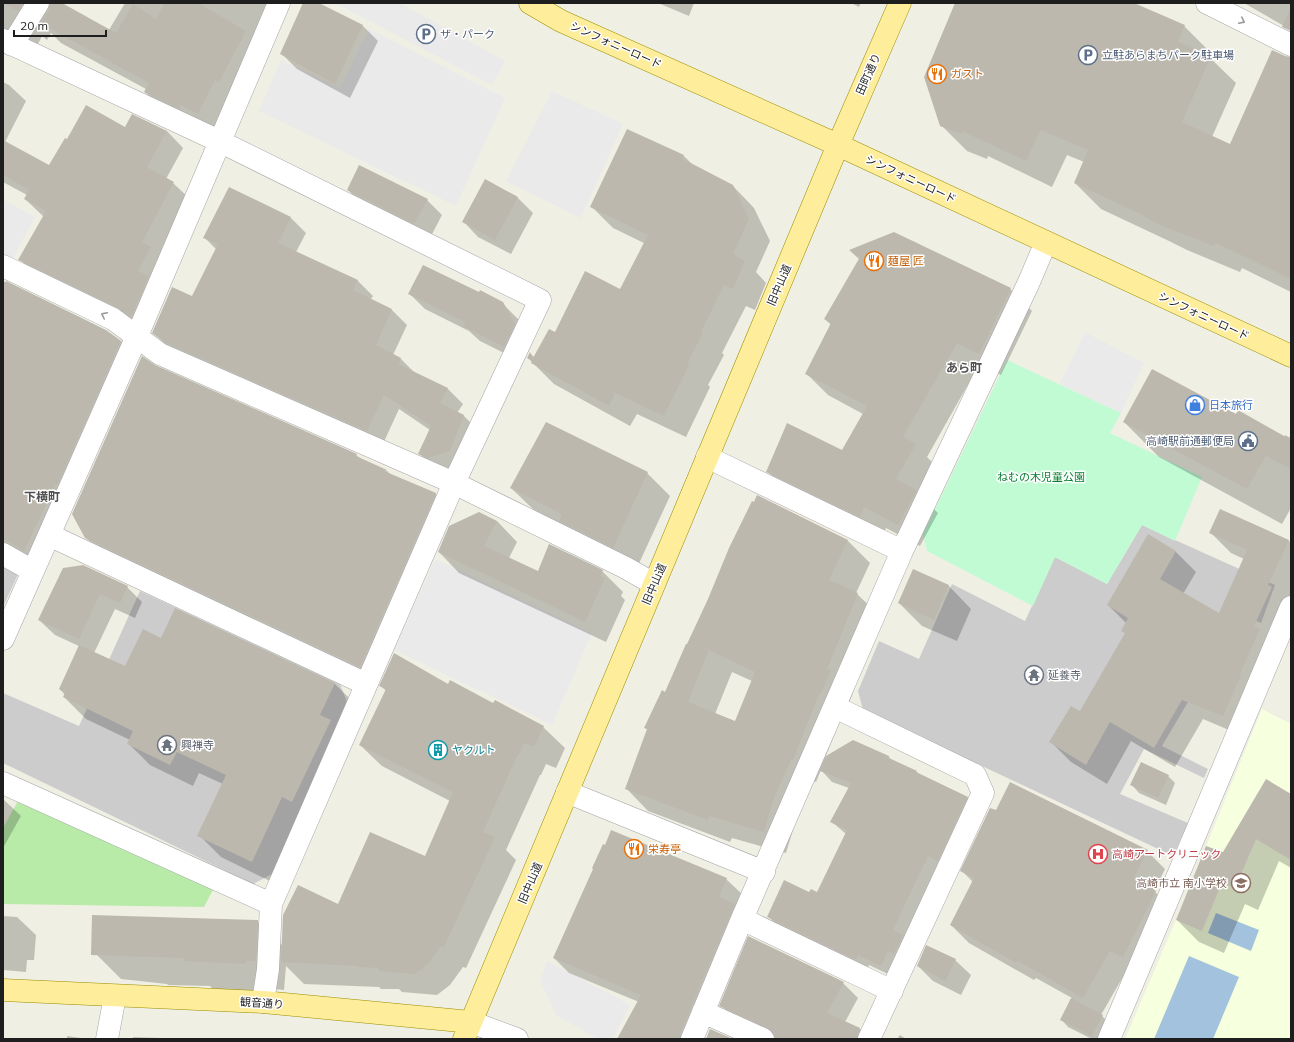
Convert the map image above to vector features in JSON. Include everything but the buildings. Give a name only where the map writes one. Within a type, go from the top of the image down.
[{"type":"main road","name":"シンフォニーロード","points":[[530,3],[561,21],[838,145],[1291,356]]},
{"type":"main road","name":"田町通り","points":[[838,145],[900,3]]},
{"type":"main road","name":"旧中山道","points":[[468,1031],[838,145]]},
{"type":"main road","name":"観音通り","points":[[3,990],[263,1002],[468,1031]]},
{"type":"street","points":[[38,3],[8,43],[219,141],[540,300],[454,483],[271,904],[268,969],[263,1002]]},
{"type":"street","points":[[3,639],[137,336],[279,3]]},
{"type":"street","points":[[1207,3],[1291,46]]},
{"type":"street","points":[[692,1039],[742,919],[764,872],[902,551],[1029,282],[1046,242]]},
{"type":"street","points":[[3,266],[113,319],[160,354],[454,483],[626,568],[654,584]]},
{"type":"street","points":[[708,457],[902,551]]},
{"type":"street","points":[[49,535],[366,684]]},
{"type":"street","points":[[3,554],[33,571]]},
{"type":"street","points":[[1109,1039],[1291,607]]},
{"type":"street","points":[[835,707],[975,775],[983,793],[869,1039]]},
{"type":"street","points":[[3,783],[271,904]]},
{"type":"street","points":[[567,792],[764,872]]},
{"type":"street","points":[[742,919],[892,991]]},
{"type":"street","points":[[107,1039],[114,996]]},
{"type":"street","points":[[703,1012],[763,1039]]},
{"type":"street","name":"観音通り","points":[[468,1031],[516,1039]]},
{"type":"shaded area","name":"ザ・パーク","points":[[335,3],[400,3],[505,61],[492,85]]},
{"type":"shaded area","points":[[369,29],[505,98],[456,206],[259,111],[281,60],[340,88]]},
{"type":"shaded area","points":[[552,91],[623,124],[581,218],[506,181]]},
{"type":"shaded area","points":[[3,199],[35,217],[11,262],[3,258]]},
{"type":"shaded area","points":[[1085,332],[1144,363],[1121,413],[1060,384]]},
{"type":"shaded area","name":"延養寺","points":[[1142,525],[1275,585],[1261,623],[1240,614],[1162,746],[1208,769],[1204,778],[1144,749],[1120,794],[1188,823],[1173,856],[863,710],[858,691],[879,641],[919,659],[952,584],[1025,621],[1055,557],[1107,584]]},
{"type":"shaded area","points":[[3,544],[26,557],[3,607]]},
{"type":"shaded area","points":[[435,559],[592,633],[552,725],[394,650]]},
{"type":"shaded area","name":"興禅寺","points":[[140,591],[340,684],[348,705],[272,874],[253,884],[3,763],[3,693],[79,726]]},
{"type":"shaded area","name":"高崎市立 南小学校","points":[[1262,709],[1291,724],[1291,1039],[1125,1039],[1176,920]]},
{"type":"shaded area","points":[[547,961],[630,1005],[613,1039],[598,1039],[556,1015],[540,980]]},
{"type":"green space","name":"ねむの木児童公園","points":[[1007,360],[1121,413],[1110,433],[1202,477],[1175,541],[1142,525],[1107,584],[1055,557],[1033,606],[927,551],[923,534]]},
{"type":"green space","points":[[18,801],[214,888],[204,907],[3,904],[3,828]]},
{"type":"water","points":[[1216,913],[1259,930],[1251,951],[1208,933]]},
{"type":"water","points":[[1189,956],[1239,977],[1213,1039],[1154,1039]]},
{"type":"place","name":"ザ・パーク","points":[[426,34]]},
{"type":"place","name":"立駐あらまちパーク駐車場","points":[[1088,55]]},
{"type":"place","name":"ガスト","points":[[937,74]]},
{"type":"place","name":"麺屋 匠","points":[[874,261]]},
{"type":"place","name":"日本旅行","points":[[1195,405]]},
{"type":"place","name":"高崎駅前通郵便局","points":[[1248,441]]},
{"type":"place","name":"延養寺","points":[[1034,675]]},
{"type":"place","name":"興禅寺","points":[[167,745]]},
{"type":"place","name":"ヤクルト","points":[[438,750]]},
{"type":"place","name":"栄寿亭","points":[[634,849]]},
{"type":"place","name":"高崎アートクリニック","points":[[1098,854]]},
{"type":"place","name":"高崎市立 南小学校","points":[[1241,883]]},
{"type":"district","name":"あら町","points":[[964,367]]},
{"type":"district","name":"下横町","points":[[42,496]]}]
